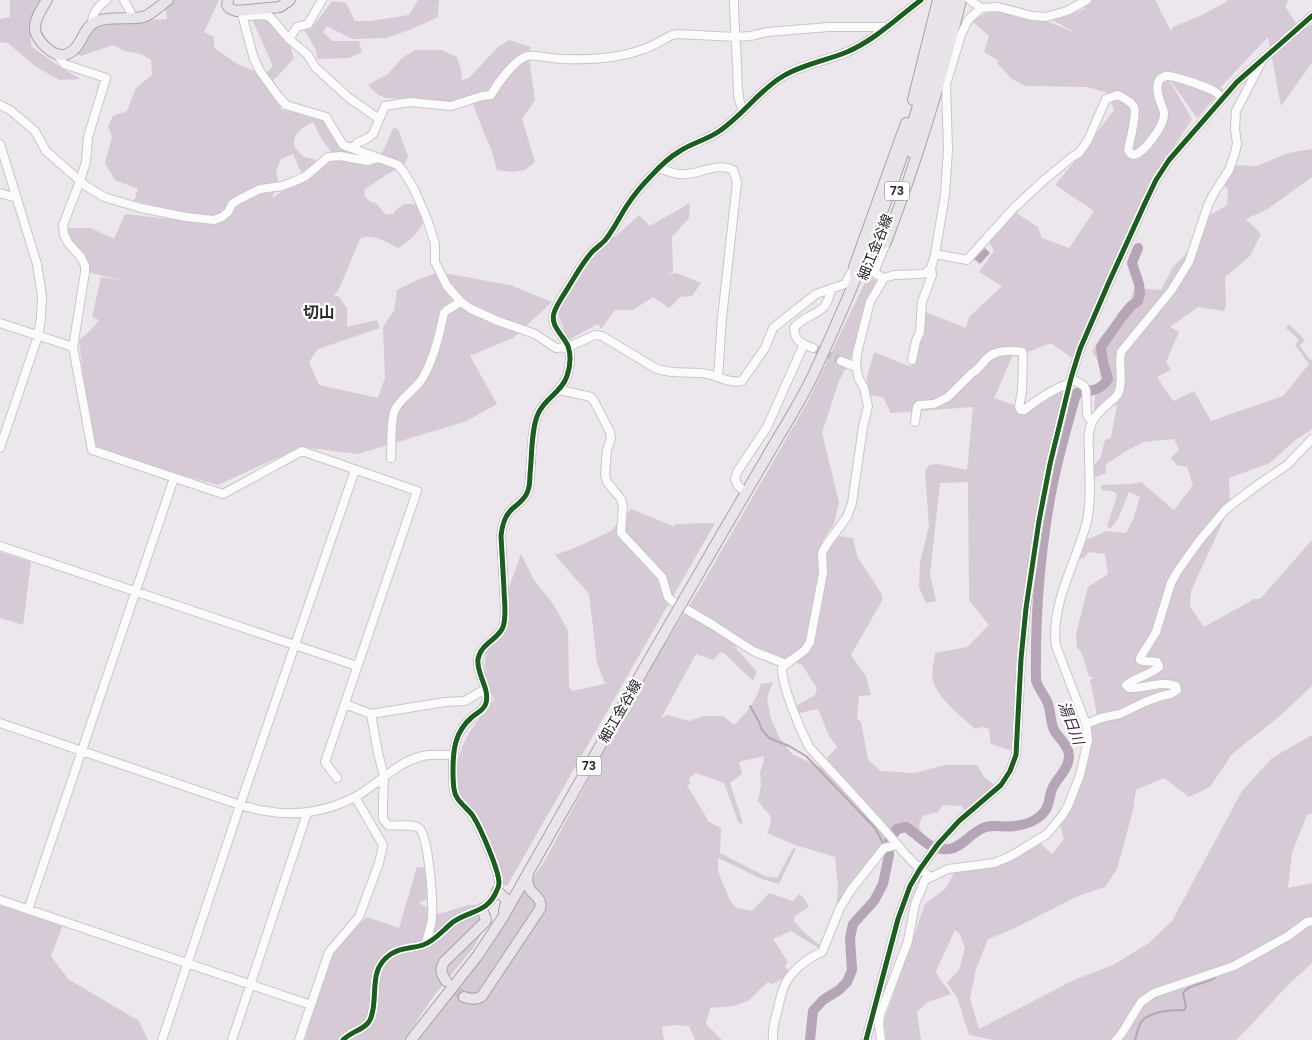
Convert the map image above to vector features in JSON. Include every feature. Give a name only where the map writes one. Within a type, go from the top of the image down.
[{"type":"main road","points":[[47,0],[40,11],[35,28],[38,38],[45,46],[57,54],[64,55],[74,50],[92,24],[106,19],[143,17],[168,0]]},
{"type":"main road","points":[[228,0],[227,5],[229,8],[242,14],[280,7],[290,0]]},
{"type":"main road","name":"73","points":[[855,280],[854,266],[908,116],[938,0]]},
{"type":"main road","name":"細江金谷線","points":[[815,372],[883,210],[910,133],[945,0]]},
{"type":"main road","name":"細江金谷線","points":[[411,1040],[478,955],[503,916],[815,372],[830,350],[876,249],[903,175],[938,63],[954,0]]},
{"type":"main road","points":[[876,249],[886,242],[911,176],[926,130],[961,0]]},
{"type":"main road","points":[[464,997],[478,999],[482,996],[540,909],[539,899],[527,886],[528,873]]},
{"type":"main road","points":[[497,891],[506,894],[511,893],[520,886]]},
{"type":"main road","points":[[497,891],[506,898],[503,916]]},
{"type":"main road","points":[[512,900],[524,891],[530,891]]},
{"type":"main road","points":[[446,981],[442,975],[442,966],[484,923],[486,920],[482,909]]},
{"type":"street","points":[[92,24],[92,17],[96,9],[106,0]]},
{"type":"street","points":[[124,0],[132,17]]},
{"type":"street","points":[[289,39],[296,27],[308,24],[322,0]]},
{"type":"street","points":[[734,0],[738,88],[741,108],[743,110]]},
{"type":"street","points":[[343,1040],[349,1034],[369,1022],[372,1012],[374,983],[379,966],[384,959],[403,948],[423,945],[434,939],[455,921],[482,909],[489,903],[497,891],[499,883],[494,862],[472,814],[458,800],[454,790],[454,755],[462,727],[486,705],[487,696],[478,660],[482,649],[499,634],[503,626],[505,611],[502,528],[510,510],[522,500],[527,492],[530,482],[534,426],[537,414],[560,390],[567,378],[570,360],[568,347],[553,320],[558,303],[584,262],[605,241],[626,206],[658,168],[681,150],[718,132],[768,86],[781,77],[793,70],[846,52],[866,42],[921,0]]},
{"type":"street","points":[[970,0],[982,8]]},
{"type":"street","points":[[912,360],[916,340],[920,332],[922,302],[932,274],[931,268],[945,195],[948,150],[946,84],[961,35],[968,20],[982,8],[998,7],[1032,16],[1046,17],[1067,11],[1086,0]]},
{"type":"street","points":[[378,119],[349,98],[315,67],[308,55],[289,39],[270,18],[264,15],[242,14],[254,59],[260,71],[286,105],[326,117],[343,145],[398,165],[410,182],[427,219],[435,244],[434,262],[447,286],[461,302],[471,309],[498,321],[535,334],[556,348],[568,347],[595,335],[602,336],[663,372],[707,374],[736,382],[742,381],[765,348],[773,328],[816,294],[845,284],[854,266]]},
{"type":"street","points":[[866,1040],[898,919],[910,886],[938,844],[958,821],[1001,785],[1010,771],[1016,755],[1021,659],[1026,608],[1043,499],[1070,380],[1090,326],[1156,180],[1174,153],[1246,73],[1312,16]]},
{"type":"street","points":[[352,148],[373,134],[385,106],[410,102],[451,106],[491,95],[498,82],[508,71],[528,56],[560,60],[590,60],[619,56],[641,50],[672,35],[690,34],[735,37],[751,36],[766,32],[829,27],[886,27]]},
{"type":"street","points":[[57,54],[64,64],[106,78],[88,137],[86,162],[63,225],[64,235],[81,257],[85,266],[73,347],[92,450],[223,494],[302,452],[416,491],[325,762],[337,778]]},
{"type":"street","points":[[881,1040],[880,1015],[908,941],[918,897],[926,880],[948,869],[994,863],[1011,856],[1047,834],[1068,806],[1080,775],[1088,740],[1086,724],[1056,646],[1056,619],[1088,518],[1090,486],[1089,434],[1092,422],[1095,416],[1118,394],[1121,352],[1171,291],[1189,262],[1208,205],[1229,170],[1235,153],[1237,144],[1235,129],[1236,111],[1261,61]]},
{"type":"street","points":[[935,254],[966,260],[1013,209],[1043,180],[1079,153],[1088,140],[1106,100],[1118,96],[1129,101],[1134,106],[1135,113],[1128,150],[1131,154],[1137,155],[1143,151],[1162,123],[1164,115],[1157,86],[1160,79],[1164,76],[1174,77],[1204,87],[1223,98]]},
{"type":"street","points":[[0,105],[10,110],[35,131],[46,151],[86,186],[104,197],[141,208],[186,217],[214,220],[222,217],[228,212],[232,204],[238,200],[260,189],[282,186],[306,176],[328,157],[340,156],[368,161],[378,158]]},
{"type":"street","points":[[0,144],[37,264],[42,296],[38,336],[0,448]]},
{"type":"street","points":[[658,168],[678,174],[722,166],[733,170],[737,182],[722,318],[718,377]]},
{"type":"street","points":[[0,193],[17,198]]},
{"type":"street","points":[[884,278],[876,274],[875,270],[886,242]]},
{"type":"street","points":[[930,877],[896,845],[875,819],[809,747],[784,683],[782,669],[805,650],[810,642],[823,573],[822,553],[847,517],[852,503],[863,427],[868,406],[856,367],[857,353],[870,302],[884,278],[894,275],[926,273],[931,268]]},
{"type":"street","points":[[813,348],[794,336],[794,328],[798,322],[822,309],[832,288]]},
{"type":"street","points":[[391,458],[395,410],[416,386],[428,368],[436,346],[444,313],[461,302]]},
{"type":"street","points":[[0,323],[73,347]]},
{"type":"street","points":[[746,492],[738,486],[735,479],[737,472],[767,427],[804,344]]},
{"type":"street","points":[[915,422],[916,407],[934,404],[948,397],[990,355],[1003,351],[1022,352],[1022,391],[1019,407],[1022,410],[1070,380]]},
{"type":"street","points":[[841,361],[856,367]]},
{"type":"street","points":[[1070,380],[1084,386],[1088,415],[1092,422]]},
{"type":"street","points":[[560,390],[591,397],[594,400],[610,432],[611,438],[607,450],[605,475],[607,482],[620,499],[622,506],[621,533],[662,577],[668,597],[753,651],[786,664]]},
{"type":"street","points":[[1086,724],[1101,718],[1120,714],[1177,690],[1176,686],[1169,684],[1134,688],[1129,688],[1126,684],[1159,667],[1157,662],[1144,661],[1140,660],[1140,658],[1156,632],[1171,584],[1177,572],[1199,541],[1226,509],[1287,465],[1312,439]]},
{"type":"street","points":[[162,1040],[240,804],[355,470]]},
{"type":"street","points":[[28,910],[174,478]]},
{"type":"street","points":[[0,546],[357,666]]},
{"type":"street","points":[[345,704],[371,714],[445,702],[465,701],[485,689]]},
{"type":"street","points":[[371,714],[384,776],[383,818],[388,825],[414,826],[418,828],[425,840],[429,863],[432,918],[426,943]]},
{"type":"street","points":[[0,723],[240,804],[266,811],[288,814],[335,806],[355,797],[406,762],[424,756],[454,755]]},
{"type":"street","points":[[299,1040],[329,952],[359,917],[379,863],[383,845],[355,797]]},
{"type":"street","points":[[232,1040],[307,812]]},
{"type":"street","points":[[773,1040],[773,1024],[783,988],[790,977],[804,963],[822,952],[840,908],[850,890],[884,848],[896,845]]},
{"type":"street","points":[[0,900],[311,1005]]},
{"type":"street","points":[[1116,1040],[1141,1002],[1154,993],[1234,966],[1288,936],[1307,922],[1312,921]]},
{"type":"shaded area","points":[[10,0],[44,0],[31,23],[31,46],[60,67],[81,79],[60,80],[36,67],[8,43],[0,42],[0,19],[10,17]]},
{"type":"shaded area","points":[[164,0],[219,0],[204,32],[214,37],[214,48],[239,65],[264,75],[273,66],[251,17],[262,17],[271,20],[290,46],[294,58],[267,85],[282,110],[311,114],[306,117],[311,116],[324,119],[339,143],[381,155],[394,127],[399,131],[408,157],[404,166],[386,175],[364,190],[365,197],[371,202],[376,203],[385,214],[393,214],[404,205],[418,206],[423,216],[423,222],[415,235],[399,248],[374,237],[360,239],[339,289],[334,296],[338,296],[347,308],[347,327],[377,320],[380,328],[318,349],[309,362],[319,385],[378,398],[385,378],[383,327],[394,311],[397,290],[438,272],[510,285],[552,302],[513,338],[470,356],[497,404],[467,421],[358,454],[301,447],[218,485],[153,467],[95,447],[79,340],[99,320],[92,317],[101,277],[125,281],[91,273],[71,243],[68,228],[91,228],[114,239],[125,214],[196,222],[203,217],[134,201],[138,189],[115,180],[105,163],[112,137],[108,126],[113,116],[127,111],[136,88],[152,75],[151,60],[141,54],[125,51],[113,45],[81,56],[77,54],[88,34],[99,26],[129,21],[167,19]],"holes":[[[313,122],[322,140],[333,154],[272,198],[278,181],[276,170],[281,159],[293,154],[301,172],[318,164],[314,159],[304,157],[296,148],[294,143],[296,135]]]},
{"type":"shaded area","points":[[418,0],[439,0],[438,17],[386,38],[352,39],[327,26],[323,32],[332,41],[359,41],[362,52],[349,58],[317,59],[316,50],[304,30],[311,29],[332,1],[346,3],[355,21],[370,21],[409,15]]},
{"type":"shaded area","points":[[1092,0],[1155,0],[1171,31],[1173,27],[1202,15],[1228,0],[1289,0],[1285,6],[1297,25],[1303,30],[1312,24],[1312,63],[1281,106],[1268,37],[1220,88],[1224,89],[1197,118],[1165,73],[1192,119],[1149,184],[1072,358],[1051,343],[1023,354],[1013,355],[994,398],[1023,408],[1064,388],[1039,505],[1012,751],[991,744],[989,729],[983,727],[975,729],[957,713],[940,695],[932,678],[935,653],[967,647],[989,625],[969,600],[968,482],[940,483],[930,575],[936,601],[926,603],[919,587],[920,562],[929,526],[925,471],[929,465],[938,464],[967,470],[973,407],[891,413],[883,397],[867,395],[867,377],[874,352],[911,367],[922,327],[923,311],[966,328],[969,317],[1002,286],[979,272],[994,251],[988,240],[1015,212],[1038,227],[1042,238],[1069,248],[1094,211],[1055,185],[1114,110],[1108,93],[1087,87],[1025,86],[1012,79],[997,63],[999,61],[984,52],[989,36],[972,21],[986,13],[997,10],[1047,21],[1078,34],[1052,20],[1083,10]]},
{"type":"shaded area","points":[[509,40],[531,47],[528,52],[535,100],[522,119],[535,162],[525,170],[513,172],[497,170],[491,148],[473,104],[387,98],[378,95],[368,85],[388,74],[402,58],[415,50],[442,50],[457,57],[462,80],[469,78],[498,47]]},
{"type":"shaded area","points":[[1312,149],[1312,177],[1266,210],[1246,219],[1261,234],[1250,256],[1225,277],[1226,306],[1224,311],[1198,307],[1170,327],[1179,332],[1166,362],[1171,370],[1157,377],[1173,401],[1194,391],[1211,421],[1283,396],[1309,364],[1295,345],[1299,340],[1286,328],[1289,324],[1305,340],[1300,346],[1310,360],[1312,359],[1312,429],[1294,441],[1270,463],[1229,478],[1230,506],[1191,591],[1190,607],[1204,627],[1254,599],[1260,599],[1312,540],[1312,686],[1281,715],[1232,754],[1210,787],[1189,797],[1164,778],[1136,790],[1133,810],[1117,869],[1105,887],[1078,896],[1015,928],[988,939],[976,969],[970,999],[979,1029],[1076,979],[1113,965],[1149,943],[1172,921],[1242,791],[1272,758],[1312,735],[1312,813],[1307,815],[1292,853],[1288,888],[1312,883],[1312,963],[1288,985],[1236,1040],[994,1040],[969,1035],[957,997],[947,983],[959,970],[965,948],[960,934],[955,930],[936,971],[951,994],[928,1002],[917,1012],[921,1040],[886,1040],[884,1021],[925,904],[945,889],[954,873],[983,867],[1039,842],[1052,854],[1064,839],[1059,822],[1080,780],[1088,736],[1096,717],[1090,680],[1094,678],[1089,676],[1082,654],[1077,647],[1076,634],[1088,587],[1108,574],[1105,554],[1089,552],[1084,558],[1077,560],[1084,541],[1107,531],[1126,533],[1133,520],[1140,497],[1129,492],[1118,519],[1111,528],[1107,527],[1117,495],[1115,492],[1102,490],[1101,485],[1141,482],[1174,510],[1193,485],[1187,467],[1177,465],[1171,458],[1179,450],[1174,439],[1143,442],[1106,464],[1106,473],[1093,478],[1090,468],[1100,459],[1105,440],[1111,438],[1117,405],[1101,407],[1094,414],[1095,395],[1101,380],[1098,360],[1092,352],[1099,339],[1131,300],[1134,288],[1161,290],[1173,267],[1187,253],[1207,217],[1227,205],[1228,189],[1223,185],[1236,165],[1257,166],[1288,153]]},
{"type":"shaded area","points":[[690,203],[689,218],[672,237],[673,272],[665,275],[676,273],[701,283],[692,296],[680,297],[669,308],[653,297],[633,310],[615,310],[601,329],[598,324],[568,340],[558,314],[564,298],[588,263],[612,236],[615,237],[639,215],[650,226]]},
{"type":"shaded area","points":[[985,248],[990,253],[980,264],[974,259]]},
{"type":"shaded area","points":[[868,276],[877,281],[866,305],[850,361],[839,381],[822,433],[839,502],[834,524],[823,540],[822,547],[837,536],[853,538],[857,556],[883,599],[851,655],[866,676],[871,695],[859,696],[857,719],[861,722],[868,760],[881,771],[914,773],[945,765],[977,765],[984,777],[995,786],[965,810],[961,806],[943,805],[938,812],[923,816],[919,824],[920,830],[932,841],[927,841],[905,826],[890,829],[825,760],[837,747],[829,736],[818,709],[799,713],[796,706],[815,695],[817,688],[802,665],[740,640],[735,647],[757,672],[753,681],[721,652],[713,660],[696,654],[661,718],[668,715],[689,721],[704,716],[723,716],[734,725],[757,696],[761,684],[773,682],[767,698],[771,719],[779,737],[792,754],[822,768],[872,816],[885,838],[878,855],[836,911],[838,887],[835,857],[795,845],[767,833],[771,817],[758,801],[761,785],[760,772],[764,756],[739,762],[742,774],[730,783],[743,823],[739,824],[724,783],[696,773],[689,778],[690,784],[687,785],[709,822],[721,828],[720,853],[765,876],[777,878],[794,847],[796,849],[779,884],[762,879],[718,858],[718,871],[730,901],[737,908],[752,911],[769,893],[793,901],[799,894],[809,907],[795,916],[794,921],[821,946],[820,949],[791,931],[773,939],[788,962],[785,966],[790,974],[773,984],[768,982],[748,1001],[733,1006],[710,1008],[706,1024],[722,1040],[695,1040],[689,1026],[675,1025],[662,1027],[664,1040],[418,1040],[544,862],[641,682],[700,588],[807,403]]},
{"type":"shaded area","points":[[631,509],[675,527],[675,524],[715,523],[507,886],[503,884],[503,874],[472,809],[456,789],[457,765],[463,746],[476,723],[494,700],[484,674],[486,652],[501,636],[507,593],[521,554],[534,580],[554,605],[568,631],[569,687],[573,691],[608,683],[605,683],[597,663],[589,594],[555,555],[611,531]]},
{"type":"shaded area","points":[[0,552],[31,562],[23,625],[0,618]]},
{"type":"shaded area","points":[[417,867],[429,868],[429,898],[419,903],[439,914],[468,905],[481,905],[492,914],[474,947],[433,997],[404,1040],[305,1040],[317,995],[337,943],[367,917],[399,928]]},
{"type":"shaded area","points":[[0,905],[63,925],[51,956],[68,979],[139,1021],[148,1040],[0,1040]]},
{"type":"waterway","name":"湯日川","points":[[810,1040],[813,1011],[823,1000],[839,990],[847,982],[852,970],[850,938],[853,924],[874,901],[883,884],[889,855],[889,841],[897,829],[906,827],[931,846],[949,849],[958,846],[985,827],[1027,823],[1039,817],[1045,811],[1052,789],[1067,765],[1069,752],[1054,730],[1048,704],[1036,680],[1036,631],[1048,507],[1055,472],[1077,393],[1098,388],[1108,379],[1101,347],[1122,317],[1138,301],[1140,293],[1139,284],[1132,263],[1138,248]]},
{"type":"waterway","points":[[750,706],[762,730],[769,738],[789,746],[806,756],[875,828],[883,845]]},
{"type":"waterway","name":"湯日川","points":[[884,852],[884,855],[889,855]]},
{"type":"waterway","points":[[1135,1040],[1140,1025],[1146,1017],[1162,1012],[1184,1010],[1186,1007],[1183,993],[1193,986],[1215,978]]},
{"type":"tunnel","points":[[813,348],[841,361]]},
{"type":"tunnel","points":[[446,981],[464,997]]},
{"type":"cycle path","points":[[343,1040],[365,1026],[370,1020],[373,1012],[376,976],[383,961],[395,952],[431,941],[459,918],[484,907],[493,897],[499,883],[489,849],[480,829],[473,816],[455,793],[453,779],[454,755],[461,729],[484,708],[486,703],[487,697],[479,670],[478,659],[482,649],[501,631],[505,618],[501,536],[505,518],[523,500],[528,491],[533,435],[538,414],[544,404],[565,382],[568,372],[570,357],[568,346],[553,318],[559,302],[586,260],[609,235],[635,194],[676,153],[713,135],[726,126],[780,78],[857,47],[876,35],[921,0]]},
{"type":"cycle path","points":[[866,1040],[898,919],[910,886],[938,844],[959,821],[1001,785],[1010,771],[1016,755],[1021,659],[1026,608],[1050,464],[1080,349],[1109,282],[1156,180],[1169,160],[1237,82],[1312,16]]},
{"type":"district","name":"切山","points":[[319,312]]}]
